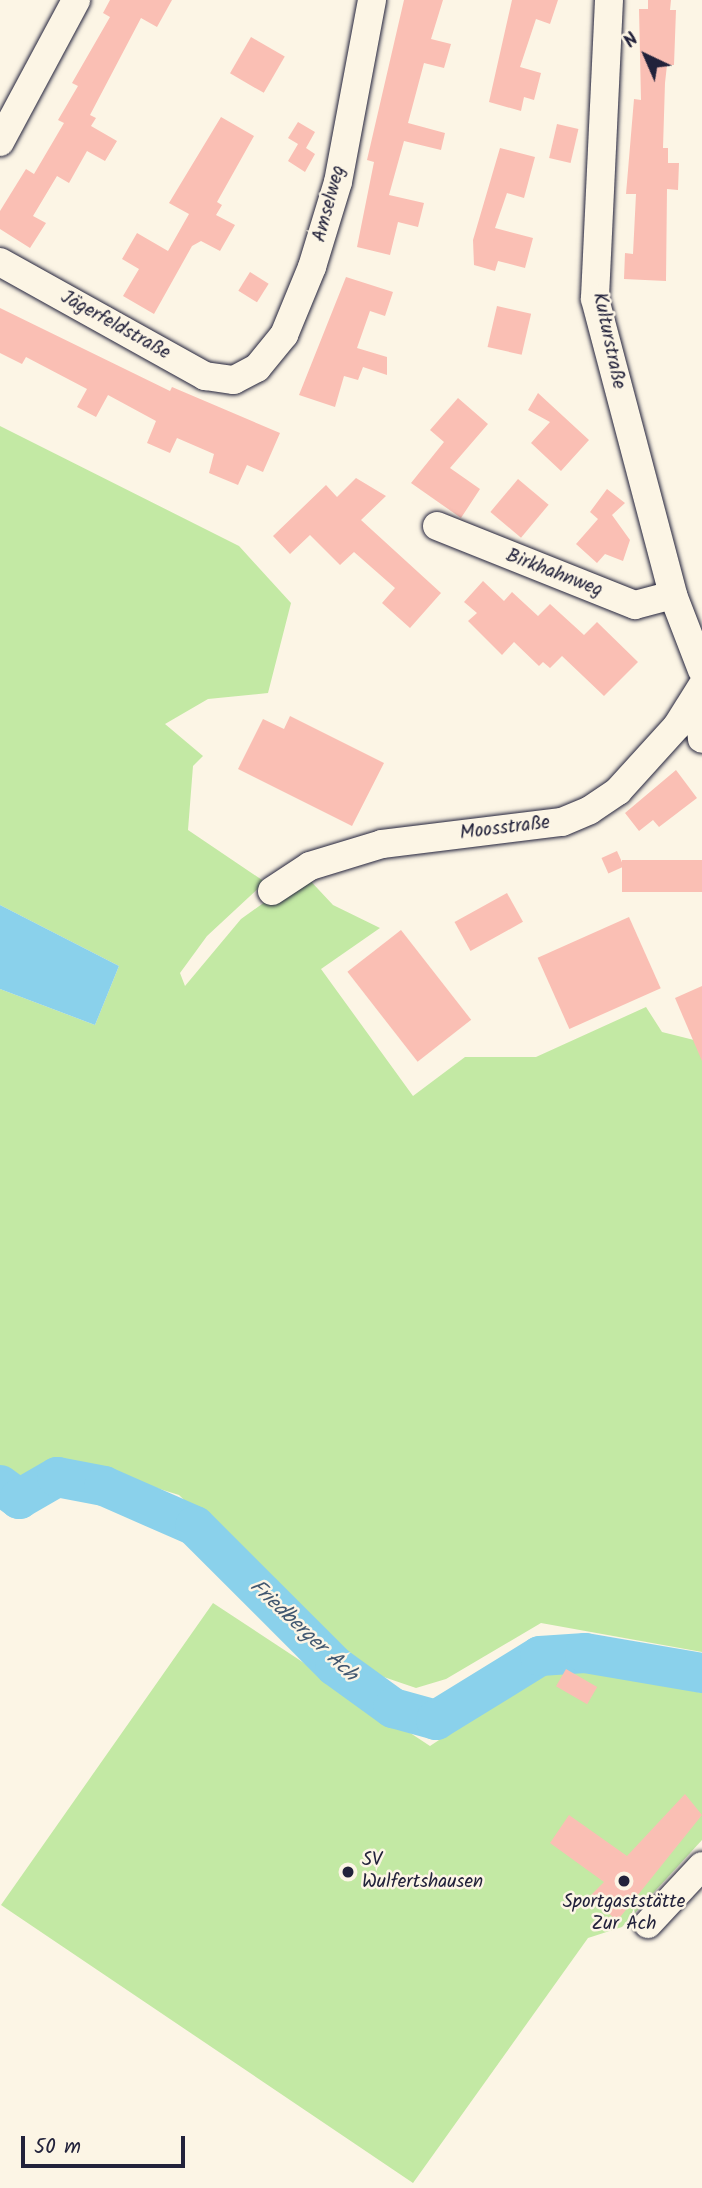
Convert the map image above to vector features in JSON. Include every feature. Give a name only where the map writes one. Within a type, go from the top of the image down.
[{"type":"street","points":[[0,142],[76,0]]},
{"type":"street","name":"Amselweg","points":[[234,380],[274,351],[313,267],[338,182],[372,0]]},
{"type":"street","name":"Kulturstraße","points":[[609,0],[595,299],[673,595],[701,684]]},
{"type":"street","name":"Jägerfeldstraße","points":[[0,262],[205,376],[234,380]]},
{"type":"street","name":"Birkhahnweg","points":[[437,526],[635,605],[673,595]]},
{"type":"street","points":[[701,684],[702,739]]},
{"type":"street","name":"Moosstraße","points":[[272,891],[310,866],[382,844],[562,822],[581,814],[618,791],[701,684]]},
{"type":"street","points":[[648,1924],[702,1866]]},
{"type":"green space","points":[[0,426],[239,546],[291,603],[268,693],[208,699],[165,724],[203,756],[193,766],[188,830],[265,882],[207,936],[180,973],[185,986],[241,919],[304,874],[333,905],[380,928],[321,969],[413,1096],[465,1057],[536,1057],[646,1007],[662,1032],[702,1042],[702,1652],[541,1623],[446,1679],[416,1688],[372,1673],[333,1644],[179,1495],[73,1462],[18,1478],[0,1468],[0,989],[95,1025],[119,966],[0,905]]},
{"type":"green space","name":"SV Wulfertshausen","points":[[213,1603],[430,1746],[557,1662],[702,1693],[702,1840],[622,1927],[588,1938],[413,2183],[1,1905]]},
{"type":"water","points":[[0,905],[119,966],[95,1025],[0,989]]},
{"type":"building","points":[[110,0],[172,0],[157,27],[141,18],[90,115],[96,118],[91,126],[117,141],[105,161],[87,151],[69,183],[57,176],[33,216],[46,223],[30,248],[0,229],[0,211],[26,169],[34,174],[64,123],[58,120],[78,86],[72,83],[110,17],[103,13]]},
{"type":"building","points":[[404,0],[443,0],[431,39],[451,44],[444,68],[424,63],[408,123],[445,133],[441,150],[404,141],[389,195],[424,203],[418,227],[398,222],[390,255],[357,247],[374,162],[367,160]]},
{"type":"building","points":[[512,0],[558,0],[550,24],[536,19],[520,67],[541,73],[534,100],[524,97],[521,111],[489,102]]},
{"type":"building","points":[[648,0],[671,0],[670,10],[676,10],[674,65],[667,65],[665,83],[663,148],[668,148],[668,163],[679,163],[678,190],[667,189],[666,281],[624,279],[625,253],[633,254],[636,194],[626,194],[634,99],[641,100],[639,9],[648,9]]},
{"type":"building","points":[[251,37],[285,56],[264,93],[230,73]]},
{"type":"building","points":[[221,117],[254,136],[217,202],[222,205],[216,215],[235,225],[220,251],[201,241],[192,246],[154,314],[123,296],[139,269],[122,259],[137,233],[168,251],[189,214],[169,203]]},
{"type":"building","points":[[298,122],[315,132],[306,148],[315,154],[305,172],[288,161],[298,144],[288,138]]},
{"type":"building","points":[[557,124],[578,129],[571,163],[549,158]]},
{"type":"building","points":[[500,148],[535,157],[524,198],[507,193],[495,228],[533,238],[525,268],[498,261],[495,271],[474,265],[473,240]]},
{"type":"building","points":[[250,272],[269,284],[257,302],[238,291]]},
{"type":"building","points":[[346,277],[393,292],[385,316],[370,311],[357,348],[387,357],[387,375],[363,367],[358,380],[344,376],[335,407],[299,395]]},
{"type":"building","points":[[497,306],[531,314],[522,355],[488,347]]},
{"type":"building","points":[[0,308],[170,391],[172,387],[280,433],[263,472],[247,465],[238,485],[209,473],[214,454],[177,438],[170,453],[147,443],[156,421],[108,395],[96,417],[77,407],[87,389],[26,357],[22,364],[0,353]]},
{"type":"building","points":[[538,393],[589,440],[561,471],[531,443],[550,422],[528,410]]},
{"type":"building","points":[[458,398],[488,424],[450,468],[480,489],[461,518],[411,483],[444,442],[430,430]]},
{"type":"building","points":[[356,478],[386,496],[361,520],[441,593],[410,628],[382,603],[395,588],[354,552],[340,565],[310,535],[290,554],[273,536],[326,485],[337,497]]},
{"type":"building","points":[[518,479],[549,505],[521,538],[490,512]]},
{"type":"building","points":[[607,489],[625,503],[612,515],[630,540],[623,561],[605,554],[597,563],[576,544],[598,519],[590,512]]},
{"type":"building","points":[[483,581],[504,601],[512,592],[538,616],[550,604],[584,635],[597,622],[638,662],[604,696],[562,656],[550,668],[543,662],[539,666],[514,642],[502,655],[468,621],[477,613],[464,602]]},
{"type":"building","points":[[290,716],[384,763],[352,826],[238,769],[263,719],[284,729]]},
{"type":"building","points":[[676,770],[697,798],[659,827],[653,820],[639,831],[625,813]]},
{"type":"building","points":[[617,851],[624,867],[608,873],[601,858]]},
{"type":"building","points":[[622,860],[702,860],[702,892],[622,892]]},
{"type":"building","points":[[507,893],[523,922],[471,951],[455,922]]},
{"type":"building","points":[[629,917],[661,988],[569,1029],[538,958]]},
{"type":"building","points":[[401,930],[471,1020],[418,1062],[347,972]]},
{"type":"building","points":[[702,986],[702,1061],[675,998]]},
{"type":"building","points":[[566,1669],[597,1687],[587,1704],[556,1686]]},
{"type":"building","points":[[685,1794],[702,1815],[617,1921],[590,1896],[604,1882],[550,1843],[569,1815],[627,1856]]},
{"type":"waterway","name":"Friedberger Ach","points":[[0,1485],[19,1499],[57,1477],[104,1486],[195,1526],[335,1666],[393,1708],[436,1720],[540,1656],[585,1653],[702,1673]]},
{"type":"place","name":"SV Wulfertshausen","points":[[348,1872]]},
{"type":"place","name":"Sportgaststätte Zur Ach","points":[[624,1881]]}]
